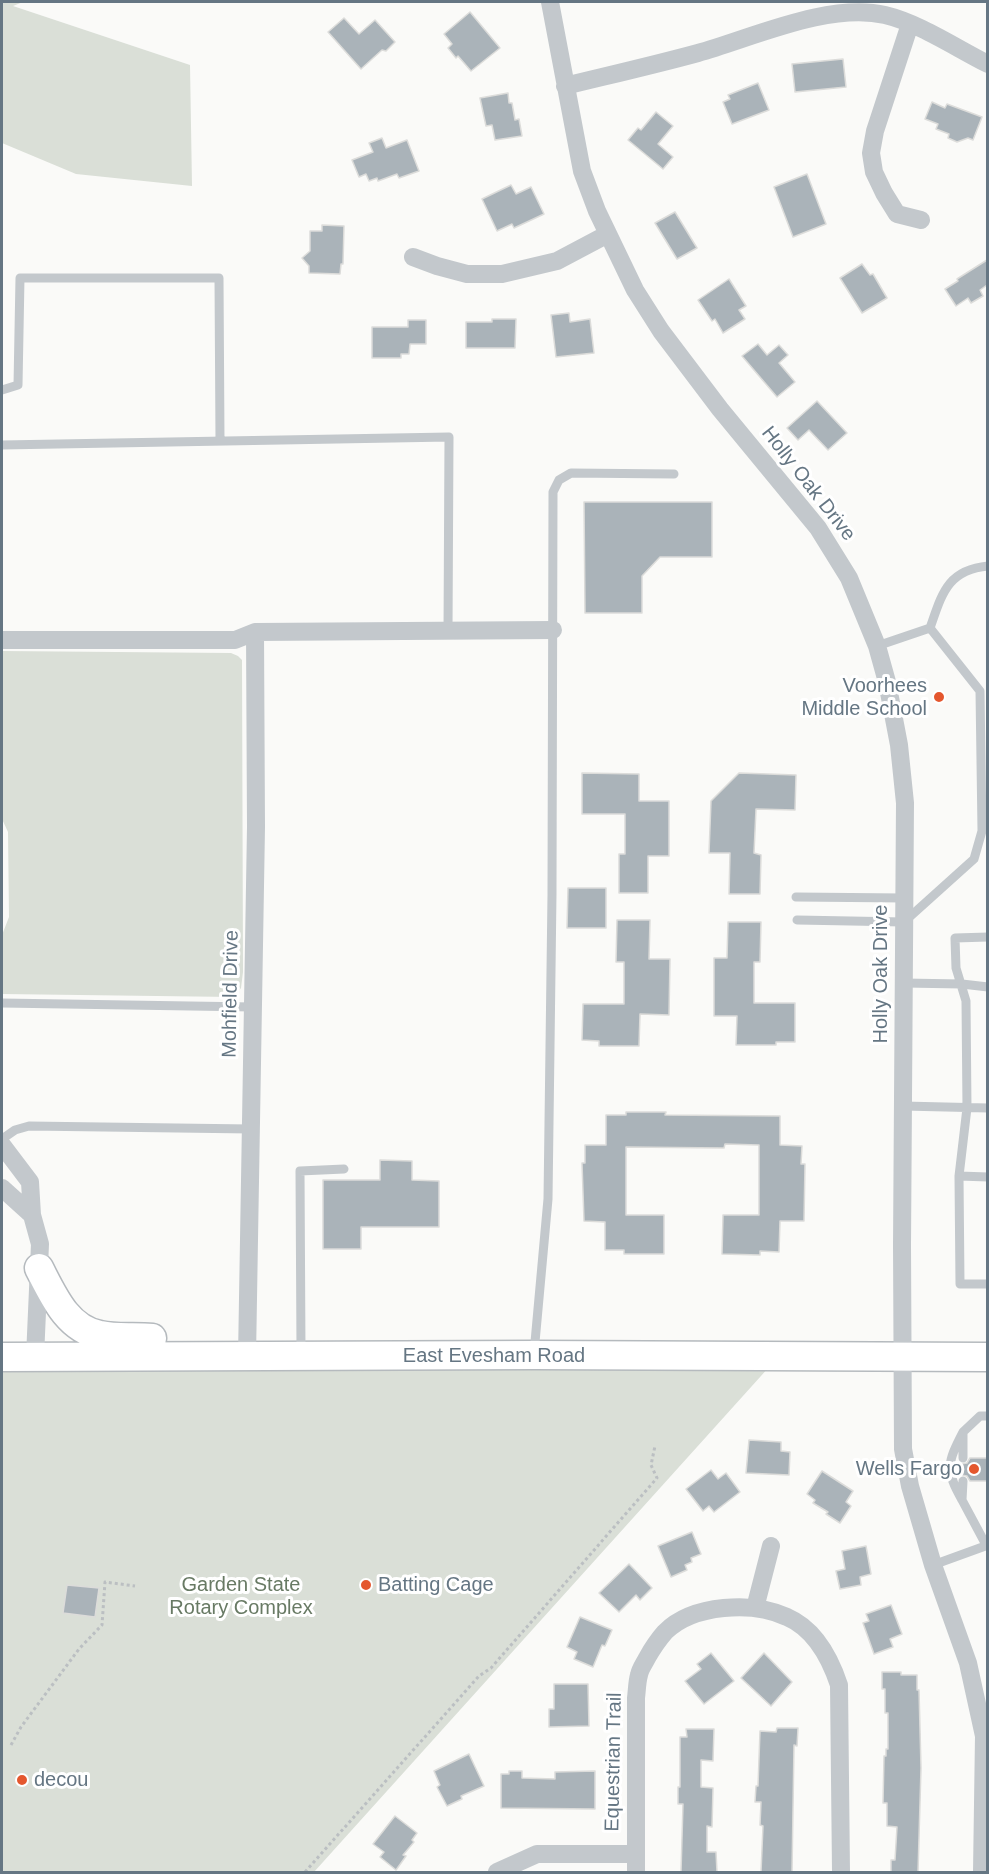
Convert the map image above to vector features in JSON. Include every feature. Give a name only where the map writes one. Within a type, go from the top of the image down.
[{"type":"main road","points":[[39,1268],[55,1299],[70,1319],[82,1328],[98,1335],[161,1338],[214,1357]]},
{"type":"main road","name":"East Evesham Road","points":[[2,1357],[534,1355],[987,1357]]},
{"type":"street","name":"Holly Oak Drive","points":[[550,2],[582,171],[597,211],[635,290],[661,331],[720,409],[818,528],[849,578],[877,646],[894,712],[903,770],[905,803],[903,1449],[910,1486],[933,1565],[968,1663],[984,1736],[986,1751],[982,1872]]},
{"type":"street","points":[[565,86],[700,52],[826,16],[859,13],[884,15],[910,24],[987,64]]},
{"type":"street","points":[[910,24],[875,131],[871,153],[874,172],[897,214],[921,220]]},
{"type":"street","points":[[413,257],[467,274],[502,274],[557,261],[608,234]]},
{"type":"street","points":[[2,640],[235,640],[255,632],[554,630]]},
{"type":"street","name":"Mohfield Drive","points":[[247,1357],[256,826],[255,632]]},
{"type":"street","points":[[2,1144],[30,1182],[32,1215],[40,1244],[35,1357]]},
{"type":"street","points":[[2,1188],[32,1215]]},
{"type":"street","points":[[755,1608],[771,1546]]},
{"type":"street","name":"Equestrian Trail","points":[[636,1863],[636,1698],[639,1673],[652,1648],[666,1631],[684,1619],[721,1607],[755,1608],[788,1617],[803,1627],[819,1644],[831,1663],[839,1685],[841,1872]]},
{"type":"street","points":[[497,1872],[537,1854],[636,1863]]},
{"type":"lane","points":[[2,390],[18,385],[20,278],[219,278],[220,441]]},
{"type":"lane","points":[[2,445],[449,437],[448,631]]},
{"type":"lane","points":[[534,1355],[548,1199],[554,630],[553,492],[558,481],[565,475],[573,473],[674,474]]},
{"type":"lane","points":[[930,628],[939,600],[949,583],[962,572],[987,566]]},
{"type":"lane","points":[[877,646],[930,628]]},
{"type":"lane","points":[[797,920],[904,922],[974,859],[982,831],[980,691],[930,628]]},
{"type":"lane","points":[[796,897],[904,898]]},
{"type":"lane","points":[[987,938],[955,938],[956,968],[966,1001],[967,1108],[959,1176],[960,1284],[987,1284]]},
{"type":"lane","points":[[904,983],[987,987]]},
{"type":"lane","points":[[2,1003],[253,1007]]},
{"type":"lane","points":[[903,1106],[987,1108]]},
{"type":"lane","points":[[2,1139],[15,1130],[29,1126],[251,1129]]},
{"type":"lane","points":[[301,1357],[300,1171],[344,1169]]},
{"type":"lane","points":[[959,1176],[987,1177]]},
{"type":"lane","points":[[933,1565],[987,1545],[951,1480],[950,1458],[963,1432],[980,1416],[987,1416]]},
{"type":"lane","points":[[963,1432],[963,1458]]},
{"type":"lane","points":[[962,1500],[963,1481]]},
{"type":"path","points":[[304,1872],[479,1676],[491,1668],[657,1478],[651,1465],[655,1446]]},
{"type":"path","points":[[11,1745],[21,1727],[79,1649],[102,1625],[105,1582],[135,1586]]},
{"type":"green space","points":[[2,2],[23,2],[13,6],[190,65],[192,186],[76,174],[2,143]]},
{"type":"green space","points":[[2,651],[231,653],[242,660],[243,972],[241,988],[234,997],[2,994],[2,935],[9,917],[8,832],[2,819]]},
{"type":"green space","name":"Garden State Rotary Complex","points":[[779,1356],[314,1872],[2,1872],[2,1357]]},
{"type":"building","points":[[470,12],[500,48],[471,71],[448,48],[452,44],[444,34]]},
{"type":"building","points":[[344,18],[359,34],[375,20],[395,42],[386,51],[382,50],[361,69],[328,32]]},
{"type":"building","points":[[843,59],[846,87],[795,92],[792,64]]},
{"type":"building","points":[[758,83],[769,110],[732,124],[723,102],[730,99],[728,95]]},
{"type":"building","points":[[508,93],[515,120],[519,119],[522,136],[495,140],[492,125],[486,126],[480,98]]},
{"type":"building","points":[[932,102],[945,108],[947,104],[982,117],[973,140],[968,138],[957,142],[948,138],[949,134],[936,129],[938,124],[925,119]]},
{"type":"building","points":[[656,112],[673,126],[658,144],[673,157],[663,169],[628,140],[638,128],[641,130]]},
{"type":"building","points":[[382,138],[386,148],[407,140],[419,171],[399,178],[397,174],[378,181],[377,178],[369,181],[366,174],[359,177],[352,160],[373,152],[369,143]]},
{"type":"building","points":[[807,174],[826,224],[793,237],[774,187]]},
{"type":"building","points":[[511,185],[516,194],[531,187],[544,214],[514,228],[512,224],[497,231],[482,199]]},
{"type":"building","points":[[675,212],[697,248],[677,259],[655,223]]},
{"type":"building","points":[[322,225],[344,226],[343,264],[341,264],[340,274],[309,273],[309,266],[302,258],[310,251],[310,231],[322,231]]},
{"type":"building","points":[[987,260],[987,285],[980,290],[983,296],[971,303],[968,298],[956,306],[945,289]]},
{"type":"building","points":[[862,264],[870,275],[873,274],[887,298],[862,313],[840,278]]},
{"type":"building","points":[[729,279],[746,306],[739,310],[745,319],[723,333],[715,319],[712,321],[698,300]]},
{"type":"building","points":[[569,313],[570,322],[590,319],[594,353],[556,357],[551,315]]},
{"type":"building","points":[[492,319],[516,319],[515,348],[466,348],[466,322],[492,322]]},
{"type":"building","points":[[408,320],[426,320],[426,344],[410,344],[409,354],[401,354],[401,358],[372,358],[372,327],[408,327]]},
{"type":"building","points":[[758,344],[767,355],[779,345],[788,355],[779,363],[795,382],[777,397],[742,356]]},
{"type":"building","points":[[817,401],[847,433],[828,450],[809,430],[798,440],[787,428]]},
{"type":"building","points":[[584,502],[712,502],[712,557],[660,557],[642,576],[642,613],[585,613]]},
{"type":"building","points":[[582,773],[639,774],[639,801],[669,801],[669,856],[648,856],[648,893],[619,893],[619,854],[625,854],[625,814],[582,814]]},
{"type":"building","points":[[739,773],[796,775],[795,810],[756,809],[754,853],[761,855],[760,894],[729,894],[730,853],[709,853],[711,801]]},
{"type":"building","points":[[568,888],[606,888],[606,928],[567,928]]},
{"type":"building","points":[[617,920],[650,920],[649,959],[670,959],[669,1015],[640,1014],[639,1046],[599,1046],[599,1041],[582,1040],[583,1004],[624,1004],[624,962],[616,962]]},
{"type":"building","points":[[728,922],[761,922],[760,962],[754,962],[754,1003],[795,1003],[795,1042],[776,1042],[776,1045],[736,1045],[737,1016],[714,1016],[714,958],[727,958]]},
{"type":"building","points":[[626,1112],[666,1112],[665,1115],[780,1116],[780,1145],[802,1146],[801,1164],[805,1164],[804,1221],[780,1221],[779,1252],[760,1251],[760,1255],[722,1254],[723,1215],[759,1215],[759,1145],[725,1144],[724,1148],[626,1147],[626,1215],[664,1215],[664,1254],[624,1254],[624,1250],[605,1250],[605,1222],[584,1221],[582,1163],[585,1163],[585,1145],[606,1145],[606,1115],[626,1115]]},
{"type":"building","points":[[380,1160],[412,1161],[412,1180],[439,1181],[439,1227],[361,1227],[361,1249],[323,1249],[323,1180],[380,1180]]},
{"type":"building","points":[[749,1440],[781,1442],[781,1451],[790,1452],[789,1475],[746,1473]]},
{"type":"building","name":"Wells Fargo","points":[[970,1458],[987,1458],[987,1481],[970,1481],[967,1476],[961,1475],[961,1464],[967,1463]]},
{"type":"building","points":[[711,1470],[718,1479],[726,1473],[740,1492],[714,1512],[709,1506],[703,1511],[686,1489]]},
{"type":"building","points":[[822,1471],[853,1491],[846,1502],[851,1506],[840,1523],[813,1503],[815,1500],[807,1494]]},
{"type":"building","points":[[692,1532],[701,1554],[691,1558],[692,1562],[685,1565],[687,1570],[671,1577],[658,1546]]},
{"type":"building","points":[[866,1546],[871,1574],[860,1577],[861,1585],[840,1589],[836,1571],[845,1569],[842,1551]]},
{"type":"building","points":[[629,1564],[652,1588],[640,1600],[636,1595],[619,1612],[599,1593]]},
{"type":"building","points":[[67,1585],[99,1588],[95,1617],[63,1613]]},
{"type":"building","points":[[891,1605],[902,1634],[890,1639],[893,1647],[874,1654],[863,1623],[869,1621],[866,1614]]},
{"type":"building","points":[[580,1617],[612,1630],[605,1646],[602,1645],[593,1667],[574,1659],[577,1652],[567,1647]]},
{"type":"building","points":[[711,1653],[734,1681],[704,1704],[685,1681],[701,1669],[697,1664]]},
{"type":"building","points":[[764,1653],[792,1682],[771,1706],[741,1678]]},
{"type":"building","points":[[882,1672],[917,1675],[921,1768],[918,1872],[891,1872],[891,1860],[895,1860],[897,1827],[887,1826],[887,1803],[883,1803],[884,1756],[888,1749],[888,1713],[885,1713]]},
{"type":"building","points":[[554,1684],[588,1684],[589,1726],[549,1727],[549,1709],[554,1709]]},
{"type":"building","points":[[777,1728],[798,1728],[797,1746],[794,1745],[792,1872],[761,1872],[763,1826],[760,1825],[761,1802],[755,1802],[756,1786],[758,1786],[760,1731],[776,1732]]},
{"type":"building","points":[[686,1729],[714,1729],[713,1761],[701,1760],[701,1787],[713,1788],[712,1827],[707,1826],[707,1852],[716,1852],[717,1872],[681,1872],[683,1804],[678,1804],[678,1787],[680,1787],[680,1737],[687,1737]]},
{"type":"building","points":[[469,1754],[484,1786],[461,1796],[462,1799],[447,1806],[437,1787],[440,1785],[434,1771]]},
{"type":"building","points":[[509,1771],[522,1771],[522,1778],[555,1779],[555,1772],[595,1771],[595,1809],[501,1808],[501,1774],[509,1774]]},
{"type":"building","points":[[395,1816],[417,1833],[412,1840],[414,1842],[403,1855],[406,1856],[396,1870],[380,1857],[384,1852],[373,1844]]},
{"type":"place","name":"Voorhees Middle School","points":[[939,697]]},
{"type":"place","name":"Wells Fargo","points":[[974,1469]]},
{"type":"place","name":"Batting Cage","points":[[366,1585]]},
{"type":"place","name":"decou","points":[[22,1780]]}]
